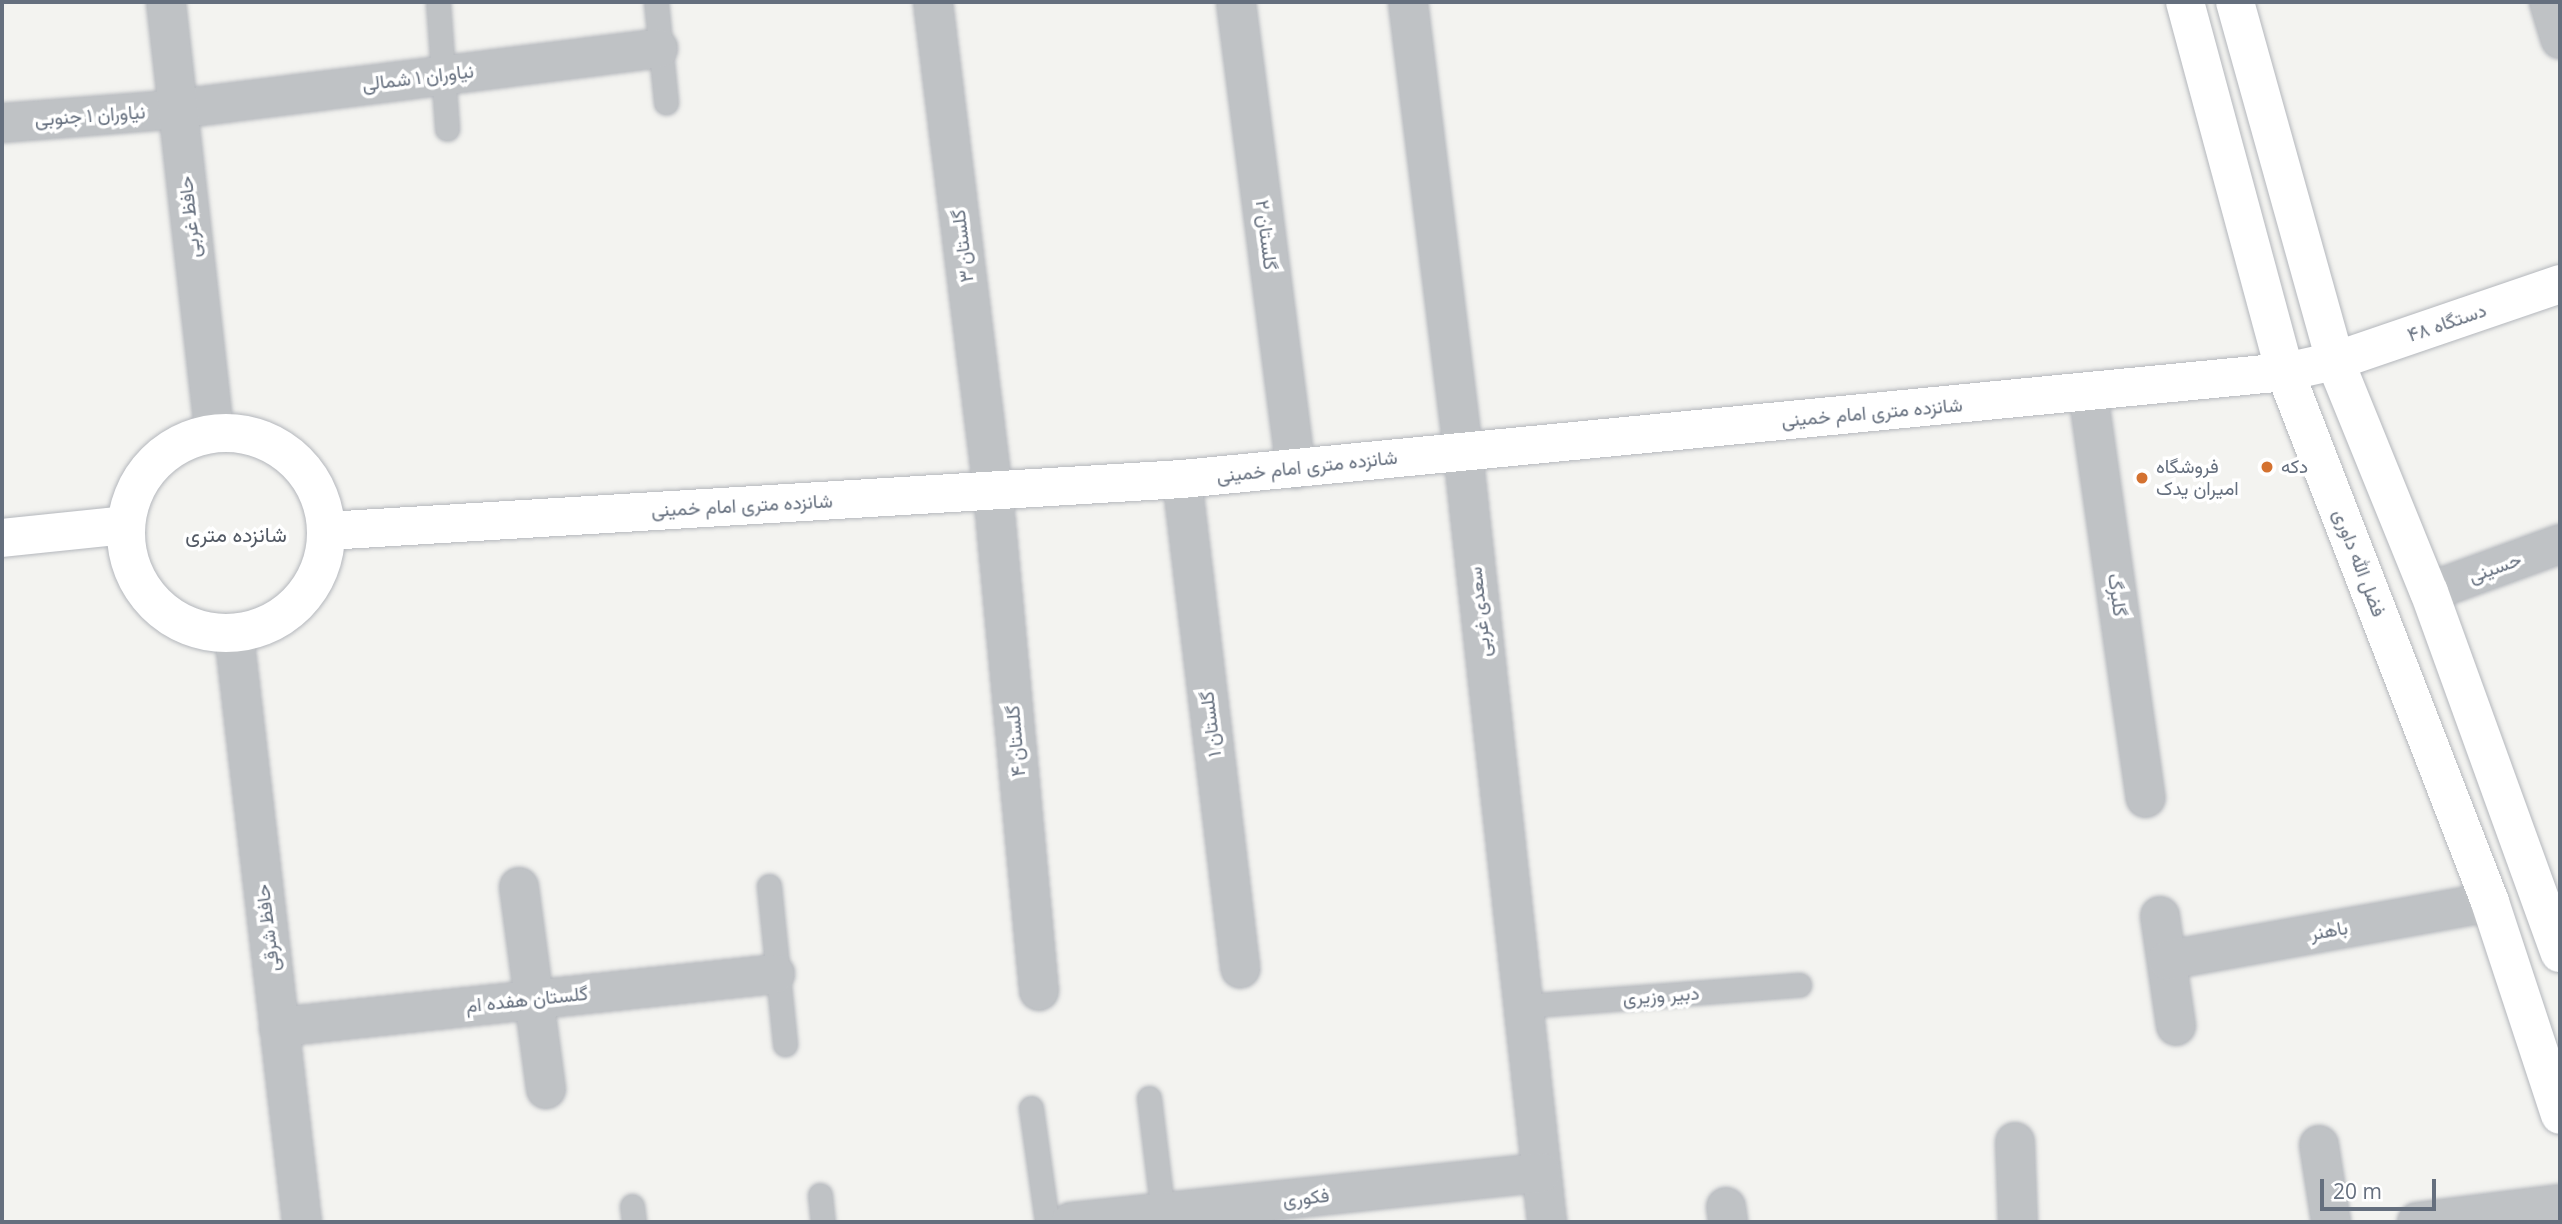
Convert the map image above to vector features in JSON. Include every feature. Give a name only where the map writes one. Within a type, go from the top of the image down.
[{"type":"main road","name":"فضل الله داوری","points":[[2185,2],[2215,125],[2285,372],[2490,902],[2560,1115]]},
{"type":"main road","points":[[2235,2],[2261,108],[2335,361],[2429,592],[2560,953]]},
{"type":"main road","points":[[2215,125],[2261,108]]},
{"type":"main road","name":"۴۸ دستگاه","points":[[2285,372],[2335,361],[2560,284]]},
{"type":"main road","name":"شانزده متری امام خمینی","points":[[327,531],[1182,479],[2285,372]]},
{"type":"main road","points":[[214,432],[242,433],[269,441],[293,456],[322,503],[327,531],[323,561],[310,589],[290,612],[263,627],[234,634],[199,630],[159,607],[143,591],[129,559],[125,524],[134,491],[153,462],[181,442],[214,432]]},
{"type":"main road","points":[[2,537],[125,524]]},
{"type":"street","name":"حافظ غربی","points":[[166,2],[214,432]]},
{"type":"street","name":"گلستان ۳","points":[[933,2],[993,491]]},
{"type":"street","name":"گلستان ۲","points":[[1236,2],[1296,469]]},
{"type":"street","name":"سعدی غربی","points":[[1408,2],[1463,452],[1547,1222]]},
{"type":"street","points":[[2549,2],[2560,39]]},
{"type":"street","name":"نیاوران ۱ شمالی","points":[[178,109],[658,48]]},
{"type":"street","name":"نیاوران ۱ جنوبی","points":[[2,123],[178,109]]},
{"type":"street","name":"گلبرگ","points":[[2088,393],[2146,798]]},
{"type":"street","name":"گلستان ۱","points":[[1182,479],[1240,969]]},
{"type":"street","name":"گلستان ۴","points":[[993,491],[1039,991]]},
{"type":"street","name":"حسینی","points":[[2429,592],[2560,544]]},
{"type":"street","name":"حافظ شرقی","points":[[234,634],[302,1222]]},
{"type":"street","points":[[519,887],[546,1089]]},
{"type":"street","name":"باهنر","points":[[2168,960],[2490,902]]},
{"type":"street","points":[[2160,916],[2176,1026]]},
{"type":"street","name":"گلستان هفده ام","points":[[279,1027],[775,974]]},
{"type":"street","points":[[2015,1142],[2018,1222]]},
{"type":"street","points":[[2319,1145],[2331,1222]]},
{"type":"street","name":"فکوری","points":[[1072,1222],[1163,1217],[1541,1173]]},
{"type":"street","points":[[2417,1222],[2560,1204]]},
{"type":"lane","points":[[438,2],[447,129]]},
{"type":"lane","points":[[656,2],[658,48],[666,103]]},
{"type":"lane","points":[[769,886],[775,974],[785,1044]]},
{"type":"lane","name":"دبیر وزیری","points":[[1523,1006],[1799,985]]},
{"type":"lane","points":[[1149,1098],[1163,1217]]},
{"type":"lane","points":[[1031,1108],[1047,1222]]},
{"type":"lane","points":[[820,1195],[822,1222]]},
{"type":"place","name":"دکه","points":[[2267,467]]},
{"type":"place","name":"فروشگاه امیران یدک","points":[[2142,478]]},
{"type":"district","name":"شانزده متری","points":[[236,534]]}]
